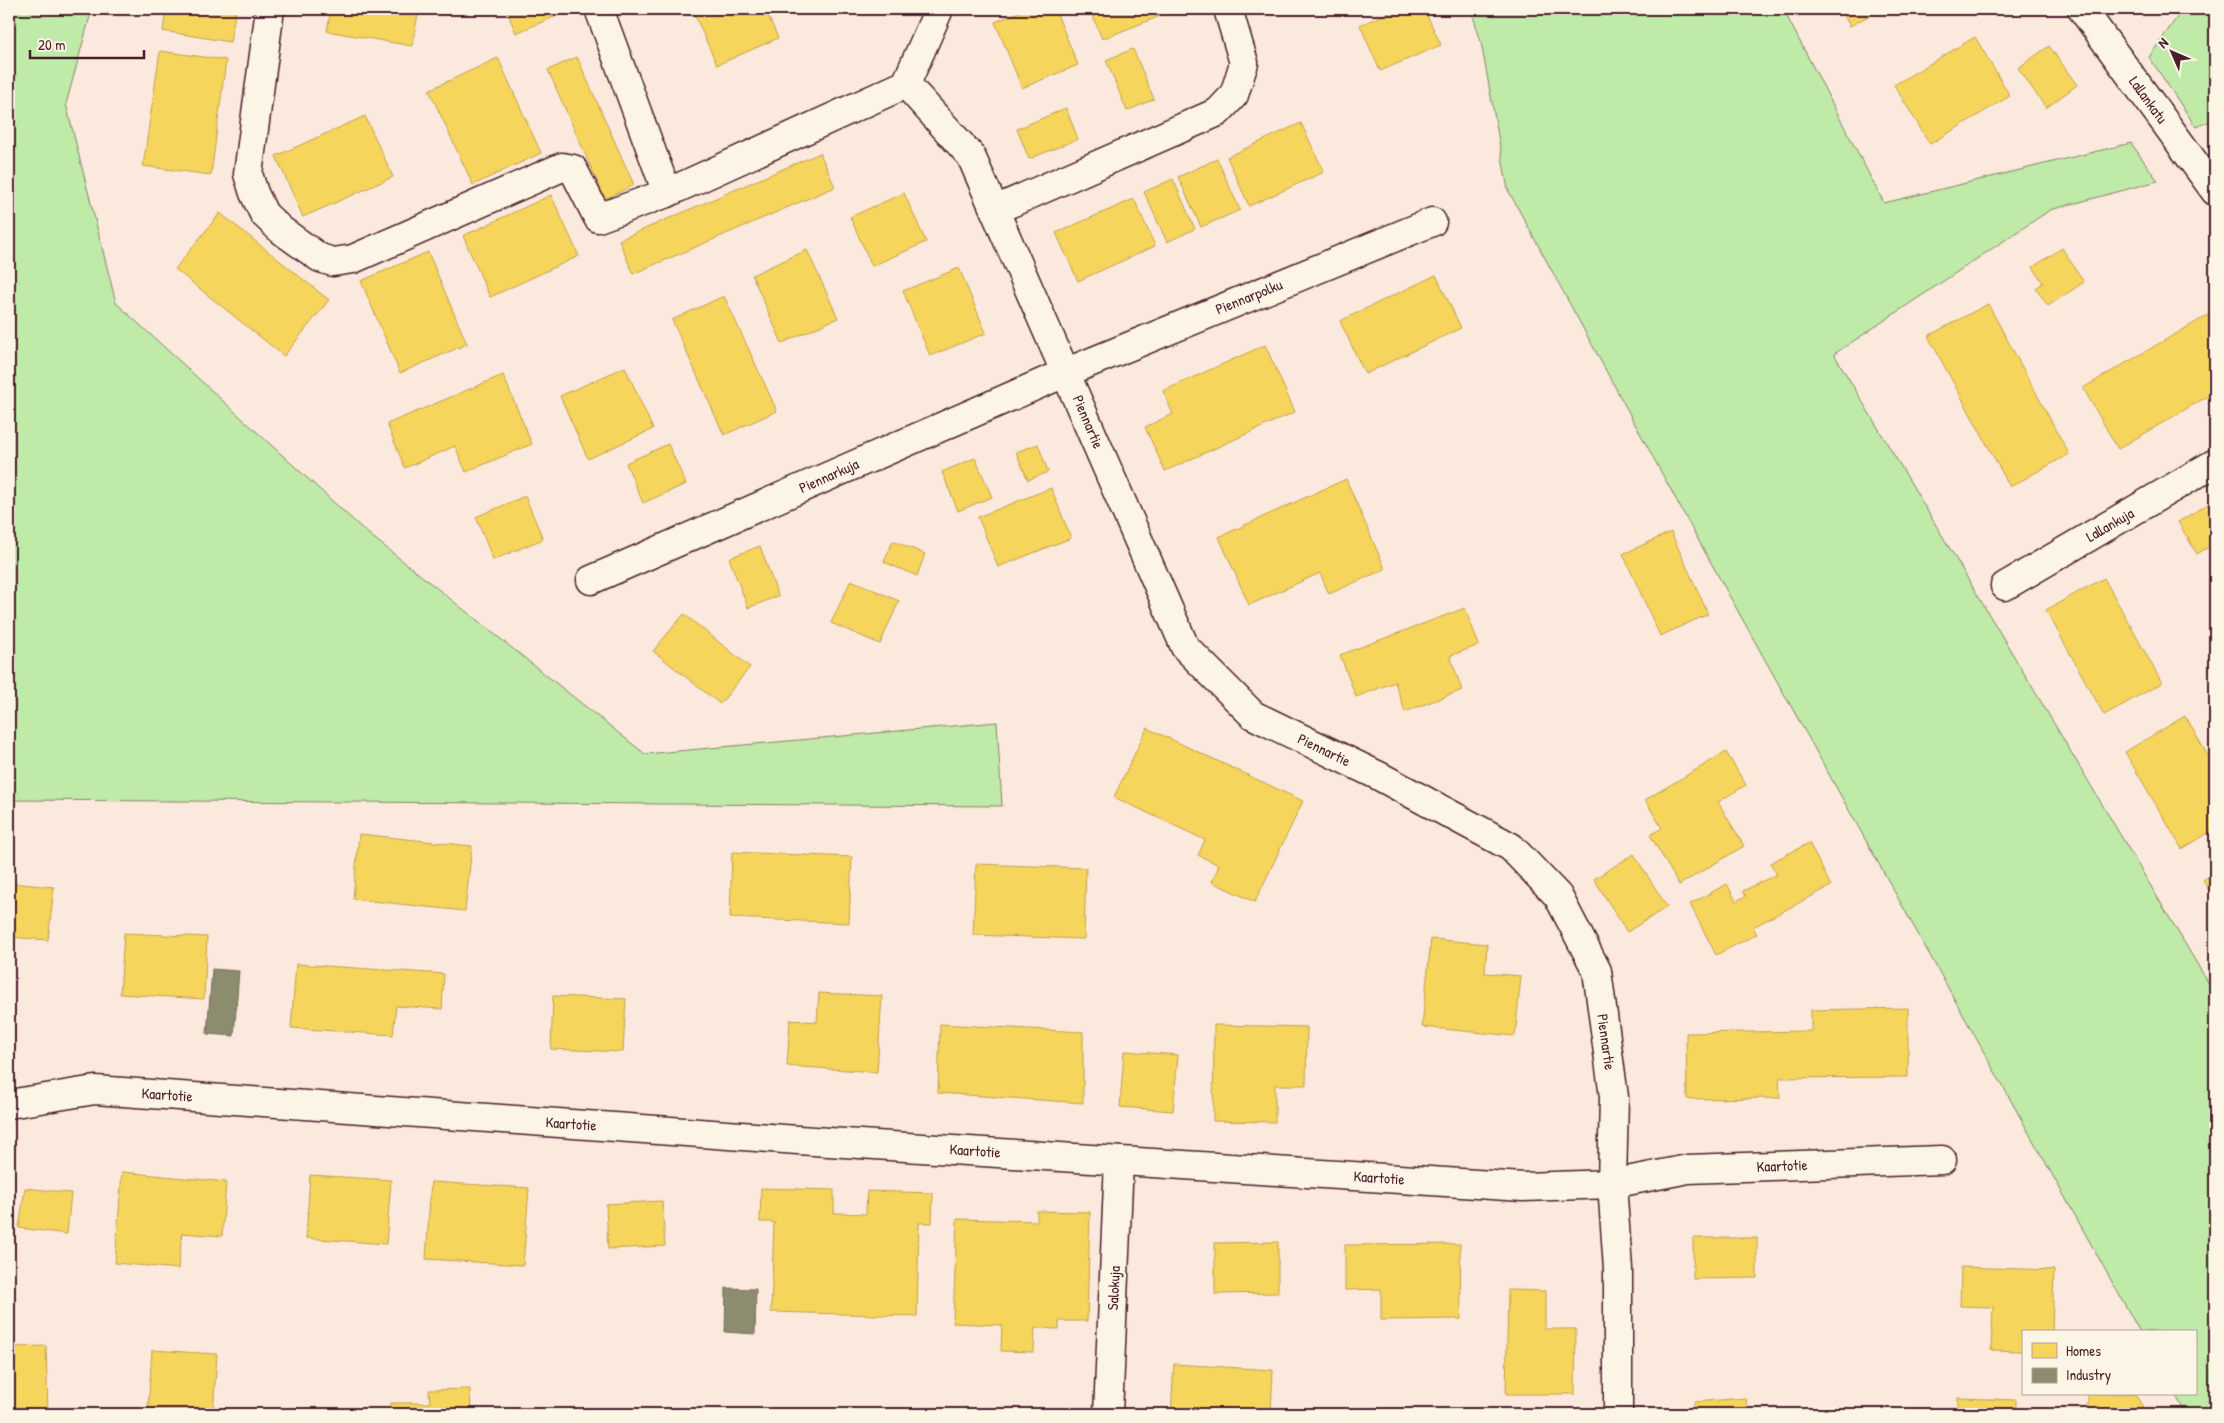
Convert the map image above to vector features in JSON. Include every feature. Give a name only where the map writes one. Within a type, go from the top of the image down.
[{"type":"street","points":[[270,9],[248,174],[264,214],[320,258],[333,262],[353,259],[562,167],[573,169],[598,218],[667,193],[906,84],[939,9]]},
{"type":"street","points":[[599,9],[667,193]]},
{"type":"street","points":[[995,210],[1218,112],[1234,95],[1244,63],[1228,9]]},
{"type":"street","name":"Lallankatu","points":[[2082,9],[2215,191]]},
{"type":"street","name":"Piennartie","points":[[906,84],[971,156],[1067,372],[1185,647],[1253,715],[1379,776],[1511,847],[1558,896],[1597,971],[1614,1097],[1612,1184],[1618,1269],[1618,1414]]},
{"type":"street","name":"Piennarpolku","points":[[1067,372],[1432,222]]},
{"type":"street","name":"Piennarkuja","points":[[591,580],[1067,372]]},
{"type":"street","name":"Lallankuja","points":[[2005,586],[2215,463]]},
{"type":"street","name":"Kaartotie","points":[[9,1104],[95,1090],[1523,1187],[1612,1184],[1688,1169],[1942,1160]]},
{"type":"street","name":"Salokuja","points":[[1108,1414],[1119,1161]]},
{"type":"green space","points":[[9,9],[92,9],[66,104],[116,303],[365,531],[645,754],[997,722],[1002,806],[9,800]]},
{"type":"green space","points":[[1471,9],[1783,9],[1884,203],[2131,143],[2158,181],[2050,210],[1834,354],[2215,994],[2215,1414],[2186,1414],[2176,1396],[2196,1396],[2196,1330],[2139,1330],[1691,527],[1508,190],[1481,42]]},
{"type":"green space","points":[[2183,9],[2215,9],[2215,119],[2196,127],[2149,57]]},
{"type":"building: Homes","points":[[166,9],[236,9],[230,42],[163,31]]},
{"type":"building: Homes","points":[[331,9],[419,9],[412,46],[327,31]]},
{"type":"building: Homes","points":[[506,9],[573,9],[516,33]]},
{"type":"building: Homes","points":[[692,9],[765,9],[778,38],[717,65]]},
{"type":"building: Homes","points":[[1026,9],[1055,9],[1078,65],[1022,88],[995,22]]},
{"type":"building: Homes","points":[[1090,9],[1178,9],[1102,39]]},
{"type":"building: Homes","points":[[1398,9],[1424,9],[1441,45],[1380,71],[1360,25]]},
{"type":"building: Homes","points":[[1840,9],[1881,9],[1850,26]]},
{"type":"building: Homes","points":[[1975,37],[2010,96],[1930,144],[1894,85]]},
{"type":"building: Homes","points":[[2049,46],[2077,85],[2046,108],[2018,68]]},
{"type":"building: Homes","points":[[1133,49],[1154,99],[1127,111],[1106,60]]},
{"type":"building: Homes","points":[[160,51],[226,60],[211,175],[143,166]]},
{"type":"building: Homes","points":[[577,57],[634,185],[605,199],[548,70]]},
{"type":"building: Homes","points":[[498,58],[541,153],[473,185],[429,90]]},
{"type":"building: Homes","points":[[1066,108],[1078,139],[1029,159],[1017,129]]},
{"type":"building: Homes","points":[[365,116],[393,177],[303,217],[276,156]]},
{"type":"building: Homes","points":[[1301,123],[1324,172],[1249,206],[1227,157]]},
{"type":"building: Homes","points":[[820,153],[835,187],[633,274],[619,240]]},
{"type":"building: Homes","points":[[1217,159],[1240,210],[1201,227],[1178,177]]},
{"type":"building: Homes","points":[[1173,179],[1195,229],[1167,242],[1144,192]]},
{"type":"building: Homes","points":[[904,193],[926,242],[872,266],[850,217]]},
{"type":"building: Homes","points":[[551,195],[579,256],[490,297],[463,236]]},
{"type":"building: Homes","points":[[1134,199],[1155,246],[1078,281],[1056,233]]},
{"type":"building: Homes","points":[[220,213],[329,300],[284,356],[175,269]]},
{"type":"building: Homes","points":[[2062,248],[2084,282],[2048,306],[2036,288],[2043,283],[2033,267]]},
{"type":"building: Homes","points":[[807,250],[838,318],[782,343],[752,275]]},
{"type":"building: Homes","points":[[428,252],[467,344],[400,373],[361,281]]},
{"type":"building: Homes","points":[[959,268],[986,333],[930,356],[903,291]]},
{"type":"building: Homes","points":[[1436,275],[1461,328],[1365,374],[1340,321]]},
{"type":"building: Homes","points":[[724,296],[777,411],[724,435],[672,320]]},
{"type":"building: Homes","points":[[1988,304],[2069,454],[2010,487],[1928,336]]},
{"type":"building: Homes","points":[[2215,311],[2215,392],[2118,449],[2083,388]]},
{"type":"building: Homes","points":[[1265,345],[1295,412],[1165,471],[1145,427],[1173,414],[1163,391]]},
{"type":"building: Homes","points":[[625,367],[653,429],[588,459],[560,396]]},
{"type":"building: Homes","points":[[503,375],[532,444],[466,472],[455,446],[405,468],[387,424]]},
{"type":"building: Homes","points":[[668,444],[686,484],[643,503],[626,463]]},
{"type":"building: Homes","points":[[1038,444],[1048,472],[1028,480],[1016,452]]},
{"type":"building: Homes","points":[[975,458],[992,497],[958,511],[942,472]]},
{"type":"building: Homes","points":[[1346,479],[1385,569],[1329,594],[1320,573],[1249,605],[1219,537]]},
{"type":"building: Homes","points":[[1051,488],[1071,538],[998,567],[978,517]]},
{"type":"building: Homes","points":[[525,496],[543,539],[493,560],[476,517]]},
{"type":"building: Homes","points":[[2215,500],[2215,543],[2197,554],[2178,522]]},
{"type":"building: Homes","points":[[1671,532],[1708,614],[1660,636],[1623,554]]},
{"type":"building: Homes","points":[[893,541],[925,554],[917,576],[884,562]]},
{"type":"building: Homes","points":[[760,546],[778,596],[748,608],[729,558]]},
{"type":"building: Homes","points":[[2104,578],[2162,683],[2104,715],[2046,610]]},
{"type":"building: Homes","points":[[851,580],[899,601],[880,644],[831,623]]},
{"type":"building: Homes","points":[[1465,608],[1479,645],[1450,656],[1462,690],[1405,712],[1395,682],[1356,697],[1340,655]]},
{"type":"building: Homes","points":[[684,614],[750,667],[720,704],[653,651]]},
{"type":"building: Homes","points":[[2185,716],[2215,768],[2215,829],[2182,849],[2125,752]]},
{"type":"building: Homes","points":[[1147,728],[1303,801],[1255,902],[1212,882],[1219,865],[1198,855],[1205,840],[1114,797]]},
{"type":"building: Homes","points":[[1726,752],[1746,785],[1718,802],[1744,846],[1679,885],[1650,835],[1662,828],[1645,800]]},
{"type":"building: Homes","points":[[359,834],[472,846],[465,911],[353,899]]},
{"type":"building: Homes","points":[[1809,843],[1831,886],[1753,927],[1757,934],[1716,955],[1690,904],[1727,884],[1736,901],[1746,896],[1743,891],[1777,874],[1770,863]]},
{"type":"building: Homes","points":[[732,852],[852,857],[849,923],[730,918]]},
{"type":"building: Homes","points":[[1634,854],[1667,907],[1627,932],[1594,879]]},
{"type":"building: Homes","points":[[976,864],[1086,868],[1084,939],[973,935]]},
{"type":"building: Homes","points":[[2215,873],[2215,901],[2203,880]]},
{"type":"building: Homes","points":[[9,883],[54,887],[48,940],[9,937]]},
{"type":"building: Homes","points":[[124,933],[207,937],[204,999],[120,994]]},
{"type":"building: Homes","points":[[1431,939],[1487,944],[1485,973],[1521,976],[1515,1036],[1422,1027]]},
{"type":"building: Homes","points":[[296,964],[444,974],[442,1009],[396,1006],[393,1035],[291,1028]]},
{"type":"building: Homes","points":[[819,993],[882,996],[877,1072],[787,1066],[790,1020],[817,1022]]},
{"type":"building: Homes","points":[[553,996],[626,999],[623,1052],[551,1049]]},
{"type":"building: Homes","points":[[1908,1008],[1908,1077],[1779,1078],[1780,1098],[1687,1099],[1686,1033],[1811,1031],[1811,1010]]},
{"type":"building: Homes","points":[[940,1024],[1083,1032],[1083,1103],[938,1093]]},
{"type":"building: Homes","points":[[1214,1025],[1307,1027],[1306,1085],[1275,1085],[1275,1122],[1213,1121]]},
{"type":"building: Homes","points":[[1124,1051],[1178,1055],[1173,1111],[1120,1107]]},
{"type":"building: Homes","points":[[122,1172],[226,1182],[222,1236],[182,1233],[178,1269],[115,1263]]},
{"type":"building: Homes","points":[[310,1175],[391,1180],[386,1244],[306,1238]]},
{"type":"building: Homes","points":[[431,1182],[529,1188],[523,1265],[426,1259]]},
{"type":"building: Homes","points":[[25,1188],[71,1193],[67,1234],[19,1228]]},
{"type":"building: Homes","points":[[761,1188],[834,1190],[834,1213],[866,1214],[867,1191],[933,1193],[932,1223],[919,1223],[917,1316],[771,1312],[774,1222],[760,1222]]},
{"type":"building: Homes","points":[[662,1201],[665,1246],[608,1249],[606,1204]]},
{"type":"building: Homes","points":[[1037,1211],[1090,1212],[1087,1321],[1059,1321],[1059,1329],[1035,1328],[1034,1352],[1001,1351],[1002,1325],[953,1323],[957,1219],[1037,1221]]},
{"type":"building: Homes","points":[[1693,1238],[1757,1238],[1757,1278],[1693,1279]]},
{"type":"building: Homes","points":[[1278,1242],[1278,1293],[1215,1294],[1215,1243]]},
{"type":"building: Homes","points":[[1460,1244],[1461,1319],[1381,1320],[1381,1289],[1345,1290],[1345,1245]]},
{"type":"building: Homes","points":[[1961,1267],[2054,1270],[2052,1330],[2022,1330],[2022,1351],[1991,1350],[1993,1307],[1960,1306]]},
{"type":"building: Homes","points":[[1508,1290],[1545,1291],[1545,1329],[1576,1329],[1575,1394],[1506,1394]]},
{"type":"building: Homes","points":[[46,1346],[48,1414],[9,1414],[9,1347]]},
{"type":"building: Homes","points":[[152,1350],[217,1354],[213,1414],[148,1410]]},
{"type":"building: Homes","points":[[1174,1364],[1273,1370],[1271,1414],[1171,1414]]},
{"type":"building: Homes","points":[[470,1389],[471,1414],[390,1414],[390,1403],[430,1403],[429,1390]]},
{"type":"building: Homes","points":[[2088,1396],[2136,1396],[2147,1414],[2074,1414],[2074,1412],[2088,1412]]},
{"type":"building: Homes","points":[[1746,1398],[1748,1414],[1695,1414],[1694,1402]]},
{"type":"building: Homes","points":[[1958,1398],[2016,1400],[2016,1414],[1958,1414]]},
{"type":"building: Industry","points":[[212,969],[239,971],[234,1036],[207,1034]]},
{"type":"building: Industry","points":[[726,1288],[756,1289],[755,1334],[725,1332]]}]
